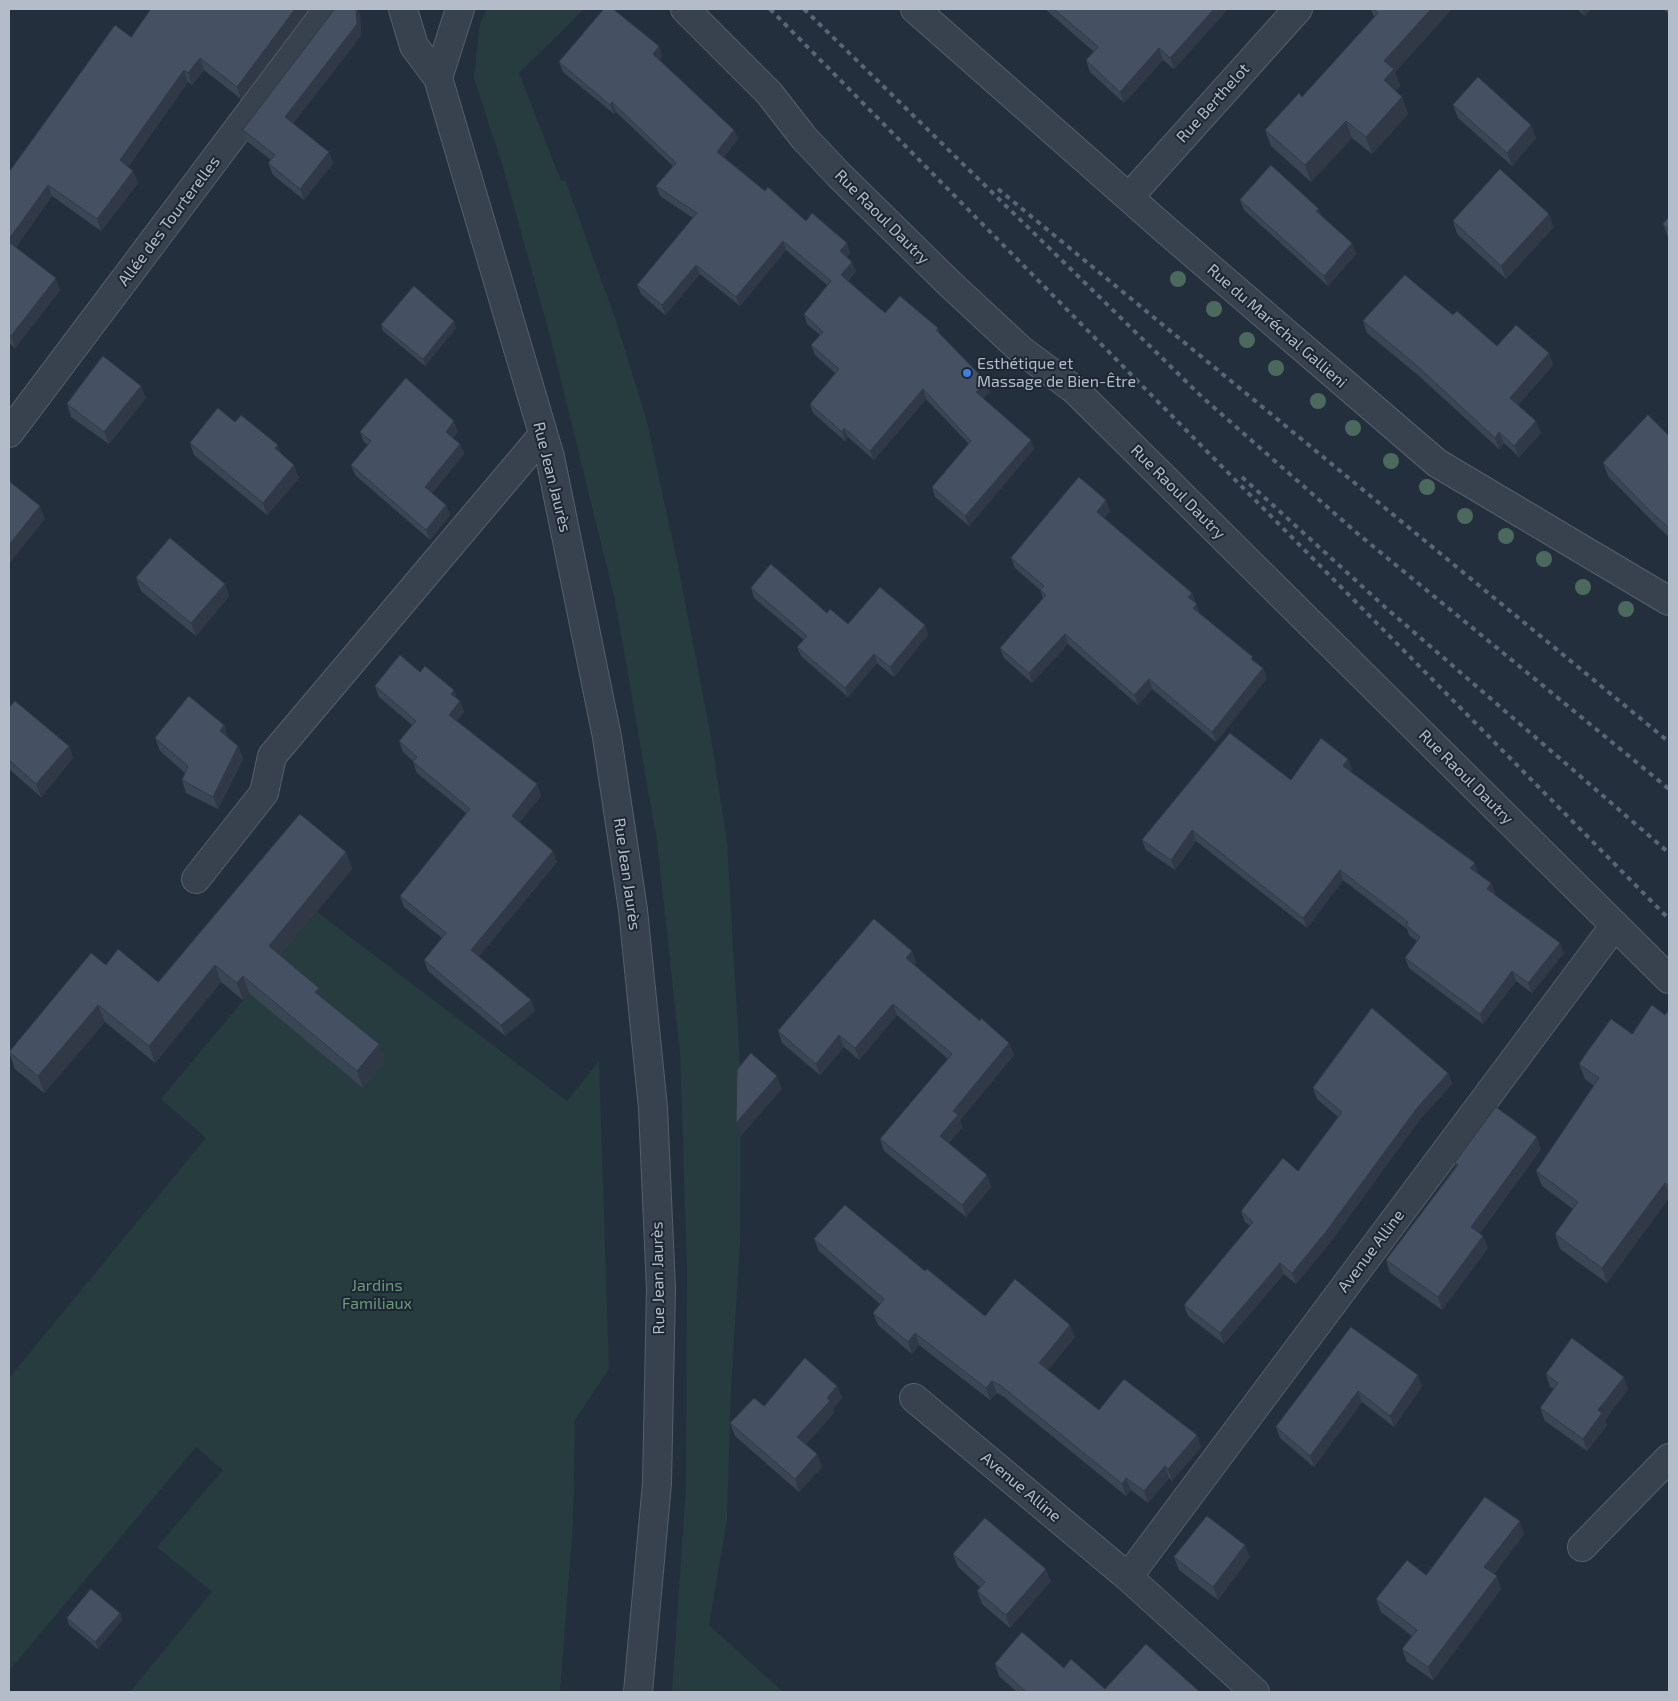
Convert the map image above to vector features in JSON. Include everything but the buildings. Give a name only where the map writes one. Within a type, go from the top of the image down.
[{"type":"street","name":"Allée des Tourterelles","points":[[9,433],[328,9]]},
{"type":"street","name":"Rue Jean Jaurès","points":[[403,9],[414,46],[438,78],[543,435],[578,586],[607,736],[633,910],[653,1108],[661,1289],[657,1473],[638,1692]]},
{"type":"street","points":[[438,78],[460,9]]},
{"type":"street","name":"Rue Raoul Dautry","points":[[685,9],[769,93],[804,138],[840,176],[950,284],[1021,350],[1075,390],[1669,979]]},
{"type":"street","name":"Rue du Maréchal Gallieni","points":[[916,9],[1129,197],[1438,464],[1669,602]]},
{"type":"street","name":"Rue Berthelot","points":[[1129,197],[1298,9]]},
{"type":"street","points":[[196,879],[264,793],[272,756],[543,435]]},
{"type":"street","name":"Avenue Alline","points":[[1128,1577],[1615,925]]},
{"type":"street","name":"Avenue Alline","points":[[914,1398],[1128,1577],[1255,1692]]},
{"type":"street","points":[[1582,1547],[1669,1458]]},
{"type":"green space","points":[[487,9],[584,9],[519,73],[561,181],[565,180],[615,318],[646,418],[679,570],[710,732],[727,841],[741,1083],[740,1242],[731,1386],[727,1520],[709,1625],[783,1692],[672,1692],[686,1487],[687,1267],[680,1053],[657,841],[615,600],[549,332],[502,164],[474,78],[480,23]]},
{"type":"green space","name":"Jardins Familiaux","points":[[317,912],[567,1101],[599,1061],[609,1369],[575,1420],[573,1523],[560,1692],[130,1692],[212,1592],[157,1547],[223,1470],[196,1447],[9,1671],[9,1378],[206,1138],[161,1099]]},
{"type":"railway","points":[[770,9],[1669,919]]},
{"type":"railway","points":[[804,9],[1202,397],[1358,534],[1669,789]]},
{"type":"railway","points":[[998,189],[1669,742]]},
{"type":"railway","points":[[1242,477],[1386,608],[1669,853]]},
{"type":"place","name":"Esthétique et Massage de Bien-Être","points":[[967,373]]}]
